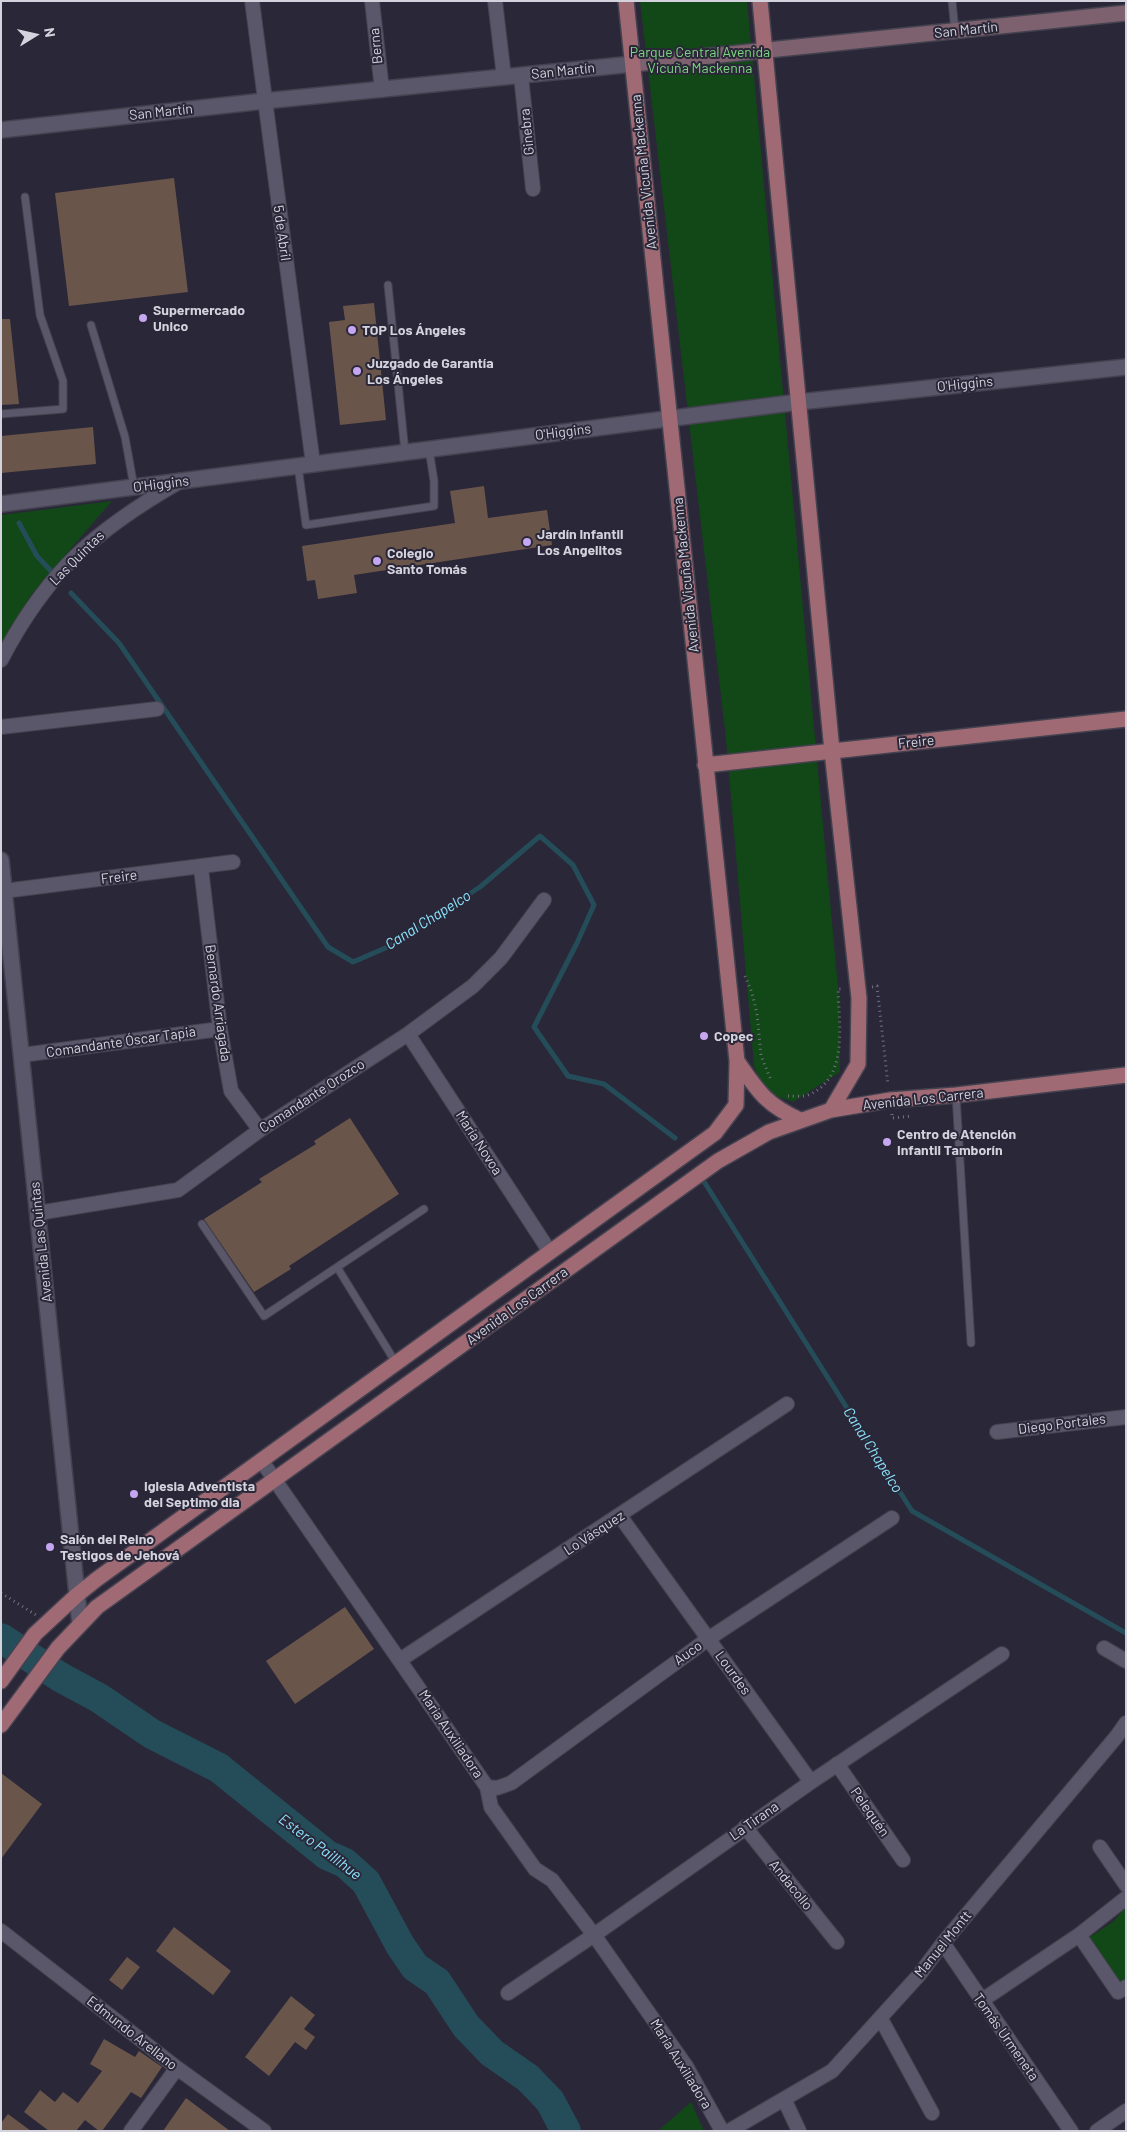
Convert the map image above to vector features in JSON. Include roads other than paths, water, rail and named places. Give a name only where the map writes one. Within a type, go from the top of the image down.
[{"type":"main road","name":"Avenida Vicuña Mackenna","points":[[626,1],[705,765],[738,1061],[762,1096],[773,1106],[800,1120]]},
{"type":"main road","points":[[760,1],[832,751],[859,998],[858,1064],[831,1110]]},
{"type":"main road","name":"San Martín","points":[[632,64],[1126,13]]},
{"type":"main road","name":"Freire","points":[[705,765],[1126,719]]},
{"type":"main road","name":"Avenida Los Carrera","points":[[3,1678],[35,1634],[77,1595],[715,1133],[736,1105],[738,1061]]},
{"type":"main road","name":"Avenida Los Carrera","points":[[1,1725],[58,1648],[97,1607],[718,1161],[769,1132],[831,1110],[890,1100],[956,1095],[1126,1074]]},
{"type":"street","name":"5 de Abril","points":[[252,1],[305,465]]},
{"type":"street","name":"Berna","points":[[372,1],[382,90]]},
{"type":"street","points":[[495,1],[504,77]]},
{"type":"street","name":"San Martín","points":[[1,130],[632,64]]},
{"type":"street","name":"Ginebra","points":[[521,76],[533,189]]},
{"type":"street","name":"O'Higgins","points":[[1,504],[799,402],[1126,367]]},
{"type":"street","name":"Las Quintas","points":[[1,660],[17,630],[38,599],[80,550],[116,520],[179,482]]},
{"type":"street","points":[[1,727],[157,709]]},
{"type":"street","name":"Avenida Las Quintas","points":[[1,860],[80,1624]]},
{"type":"street","name":"Freire","points":[[4,891],[201,868],[233,862]]},
{"type":"street","name":"Bernardo Arriagada","points":[[201,868],[220,1029],[231,1091],[260,1130]]},
{"type":"street","name":"Comandante Orozco","points":[[38,1213],[178,1190],[260,1130],[408,1034],[473,986],[501,958],[544,900]]},
{"type":"street","name":"Comandante Óscar Tapia","points":[[22,1055],[220,1029]]},
{"type":"street","name":"María Novoa","points":[[408,1034],[550,1252]]},
{"type":"street","name":"Lo Vásquez","points":[[400,1660],[788,1404]]},
{"type":"street","name":"Diego Portales","points":[[997,1432],[1126,1417]]},
{"type":"street","name":"María Auxiliadora","points":[[261,1460],[487,1787],[491,1807],[535,1869],[552,1880],[594,1935],[686,2066],[722,2131]]},
{"type":"street","name":"Lourdes","points":[[620,1516],[811,1782]]},
{"type":"street","name":"Auco","points":[[487,1787],[498,1788],[511,1783],[708,1639],[892,1518]]},
{"type":"street","points":[[1104,1648],[1126,1661]]},
{"type":"street","name":"La Tirana","points":[[508,1993],[594,1935],[744,1827],[1002,1654]]},
{"type":"street","name":"Manuel Montt","points":[[729,2131],[832,2071],[919,1974],[942,1943],[1126,1723]]},
{"type":"street","name":"Pelequén","points":[[837,1764],[903,1860]]},
{"type":"street","name":"Andacollo","points":[[744,1827],[837,1942]]},
{"type":"street","points":[[1100,1847],[1126,1885]]},
{"type":"street","points":[[981,2001],[1079,1935],[1126,1898]]},
{"type":"street","name":"Edmundo Arellano","points":[[1,1931],[177,2068],[264,2131]]},
{"type":"street","points":[[1079,1935],[1118,1992],[1126,1987]]},
{"type":"street","name":"Tomás Urmeneta","points":[[942,1943],[1071,2131]]},
{"type":"street","points":[[880,2019],[932,2113]]},
{"type":"street","points":[[132,2131],[177,2068]]},
{"type":"street","points":[[784,2099],[799,2131]]},
{"type":"street","points":[[1097,2131],[1126,2111]]},
{"type":"lane","points":[[952,1],[955,31]]},
{"type":"lane","points":[[1,414],[64,408],[63,381],[40,315],[25,197]]},
{"type":"lane","points":[[388,285],[405,452]]},
{"type":"lane","points":[[91,325],[124,437],[134,487]]},
{"type":"lane","points":[[305,465],[306,525],[434,506],[434,481],[429,449]]},
{"type":"lane","points":[[956,1095],[971,1343]]},
{"type":"lane","points":[[202,1224],[264,1316],[424,1209]]},
{"type":"lane","points":[[337,1267],[396,1363]]},
{"type":"waterway","name":"Canal Chapelco","points":[[19,523],[37,556],[51,571]]},
{"type":"waterway","name":"Canal Chapelco","points":[[71,593],[119,643],[328,947],[353,962],[390,946],[480,887],[540,836],[573,865],[594,905],[577,943],[534,1027],[568,1076],[604,1084],[675,1138]]},
{"type":"waterway","name":"Canal Chapelco","points":[[703,1180],[912,1511],[1126,1633]]},
{"type":"waterway","name":"Estero Paillihue","points":[[1,1638],[60,1677],[99,1698],[152,1734],[219,1768],[327,1855],[345,1863],[366,1882],[400,1945],[415,1967],[437,1982],[466,2026],[492,2053],[528,2078],[550,2101],[566,2131]]},
{"type":"place","name":"Supermercado Unico","points":[[143,318]]},
{"type":"place","name":"TOP Los Ángeles","points":[[352,330]]},
{"type":"place","name":"Juzgado de Garantía Los Ángeles","points":[[357,371]]},
{"type":"place","name":"Jardín Infantil Los Angelitos","points":[[527,542]]},
{"type":"place","name":"Colegio Santo Tomás","points":[[377,561]]},
{"type":"place","name":"Copec","points":[[704,1036]]},
{"type":"place","name":"Centro de Atención Infantil Tamborín","points":[[887,1142]]},
{"type":"place","name":"Iglesia Adventista del Septimo dia","points":[[134,1494]]},
{"type":"place","name":"Salón del Reino Testigos de Jehová","points":[[50,1547]]},
{"type":"park label","name":"Parque Central Avenida Vicuña Mackenna","points":[[700,60]]}]
